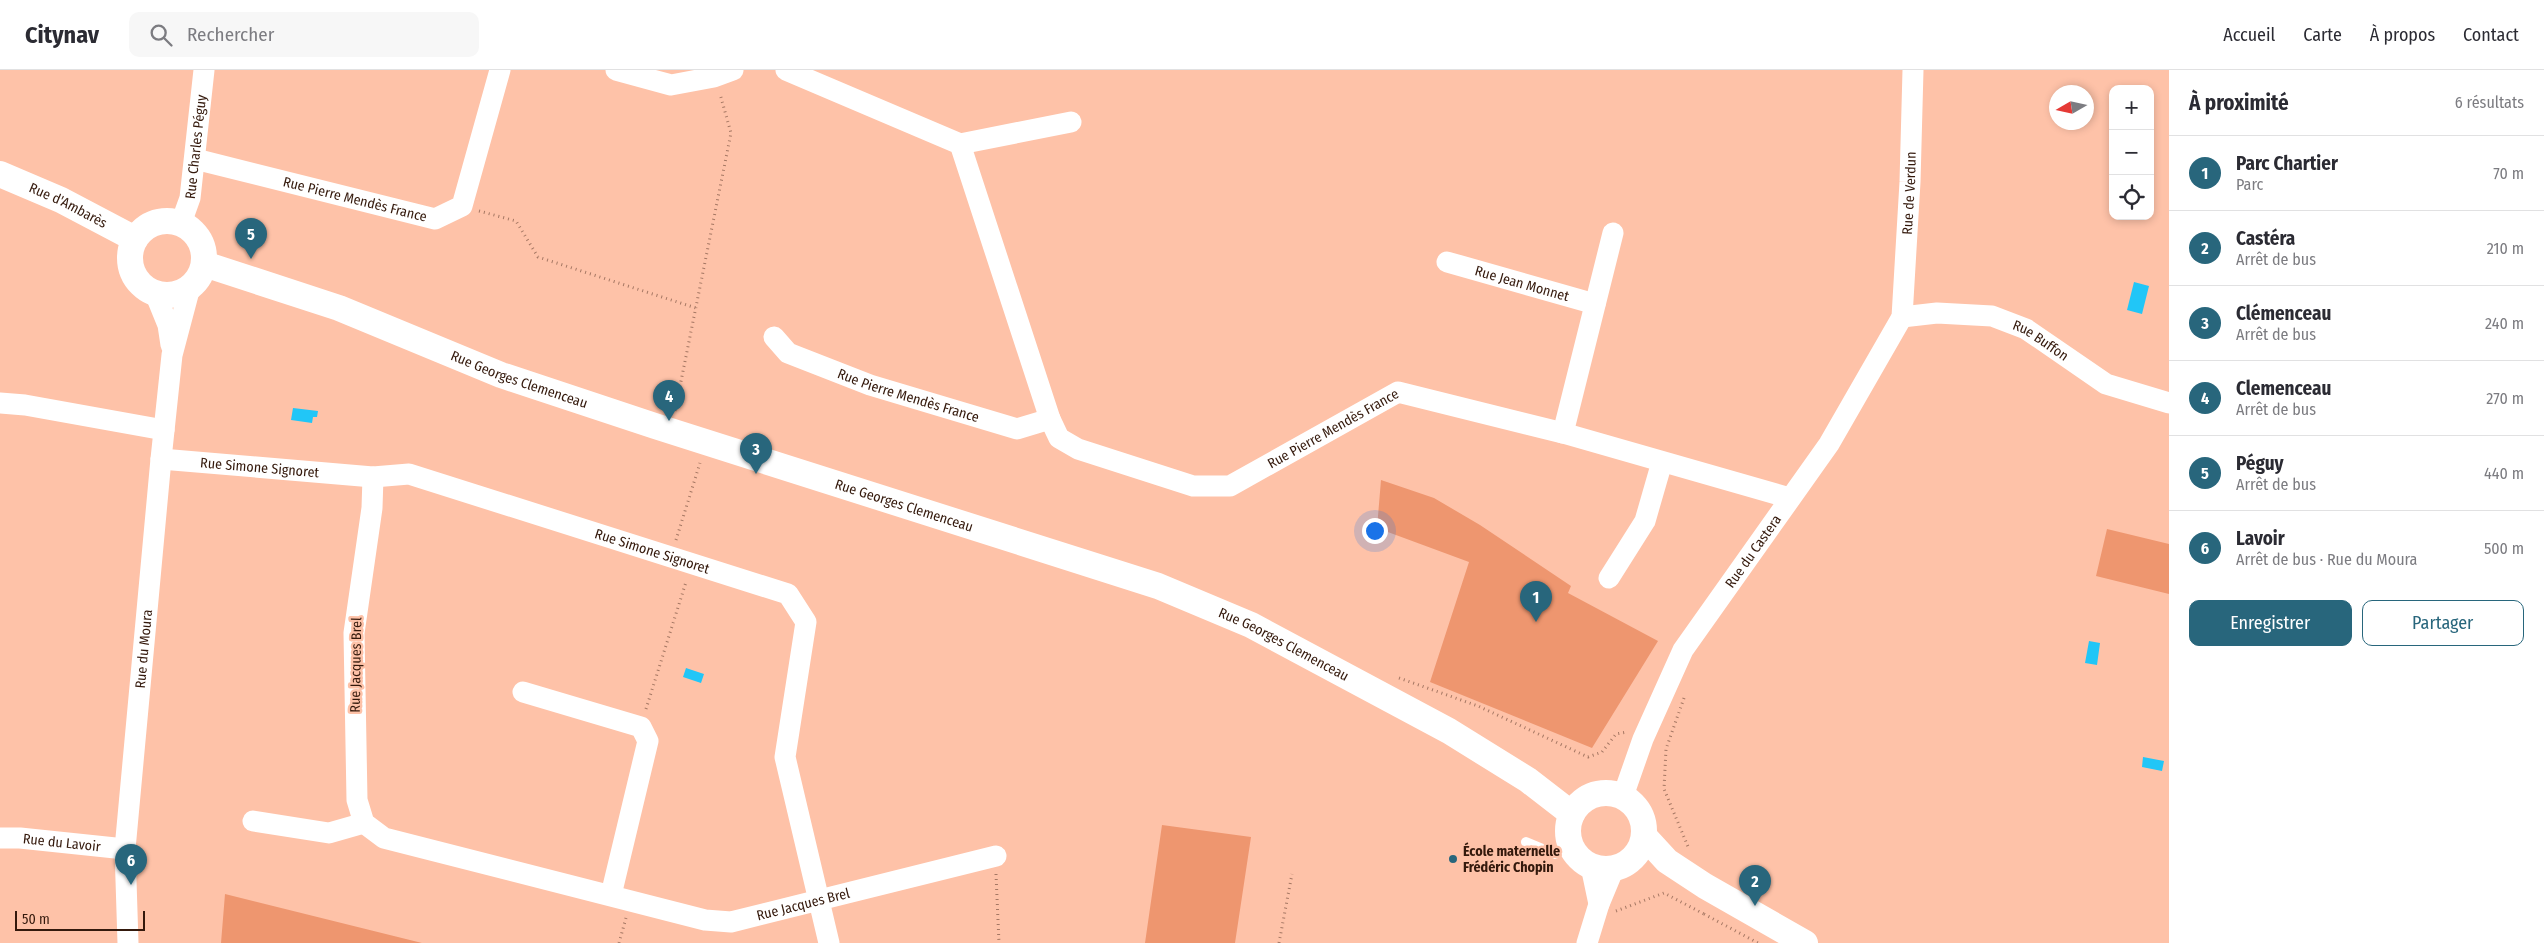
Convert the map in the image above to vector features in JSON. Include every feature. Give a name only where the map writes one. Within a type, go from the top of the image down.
[{"type":"street","name":"Rue Charles Péguy","points":[[181,223],[190,198],[196,159],[204,70]]},
{"type":"street","points":[[462,206],[500,70]]},
{"type":"street","points":[[616,70],[671,85],[724,73]]},
{"type":"street","points":[[786,70],[960,144],[1071,122]]},
{"type":"street","name":"Rue de Verdun","points":[[1902,317],[1910,182],[1913,70]]},
{"type":"street","name":"Rue Pierre Mendès France","points":[[960,144],[1050,420],[1059,438],[1078,449],[1192,486],[1230,486],[1398,392],[1563,433],[1790,498]]},
{"type":"street","name":"Rue Pierre Mendès France","points":[[196,159],[435,219],[462,206]]},
{"type":"street","name":"Rue d'Ambarès","points":[[0,174],[62,200],[135,239]]},
{"type":"street","points":[[162,221],[181,223],[197,236],[204,254],[202,273],[190,287],[179,293],[167,295],[155,293],[135,277],[131,264],[131,252],[135,239],[153,223],[162,221]]},
{"type":"street","points":[[1563,433],[1614,233]]},
{"type":"street","name":"Rue Jean Monnet","points":[[1447,262],[1596,304]]},
{"type":"street","name":"Rue Georges Clemenceau","points":[[204,264],[339,308],[502,375],[1158,586],[1251,625],[1449,731],[1528,780],[1572,814]]},
{"type":"street","name":"Rue du Moura","points":[[128,943],[125,849],[161,459],[172,355],[190,287]]},
{"type":"street","name":"Rue du Moura","points":[[155,293],[168,325],[172,355]]},
{"type":"street","name":"Rue Buffon","points":[[1902,317],[1937,313],[1992,316],[2026,329],[2106,384],[2169,404]]},
{"type":"street","name":"Rue du Castera","points":[[1623,796],[1643,739],[1683,650],[1829,444],[1902,317]]},
{"type":"street","name":"Rue Pierre Mendès France","points":[[774,337],[788,353],[870,385],[1017,429],[1050,420]]},
{"type":"street","points":[[0,403],[25,405],[164,430]]},
{"type":"street","name":"Rue Simone Signoret","points":[[161,459],[373,477],[409,474],[788,594],[806,622],[784,757],[829,943]]},
{"type":"street","points":[[1609,578],[1645,521],[1662,462]]},
{"type":"street","name":"Rue Jacques Brel","points":[[373,477],[372,508],[354,632],[357,800],[364,823],[384,838],[705,920],[731,922],[996,856]]},
{"type":"street","points":[[523,692],[641,727],[648,741],[620,898]]},
{"type":"street","points":[[1587,943],[1611,866],[1639,851],[1644,836],[1640,812],[1633,803],[1623,796],[1600,793],[1588,797],[1579,804],[1572,814],[1569,829],[1571,844],[1581,859],[1611,866],[1661,873],[1698,897],[1780,943]]},
{"type":"street","points":[[253,821],[329,834],[364,823]]},
{"type":"street","points":[[1644,836],[1667,861],[1805,943]]},
{"type":"street","name":"Rue du Lavoir","points":[[0,838],[20,838],[125,849]]},
{"type":"lane","points":[[1526,842],[1555,854],[1571,844]]},
{"type":"path","points":[[674,417],[731,133],[724,73]]},
{"type":"path","points":[[462,206],[516,222],[538,257],[696,308]]},
{"type":"path","points":[[670,557],[707,442]]},
{"type":"path","points":[[641,727],[691,564]]},
{"type":"path","points":[[1628,732],[1632,723]]},
{"type":"path","points":[[996,856],[999,943]]},
{"type":"path","points":[[1279,943],[1292,874]]},
{"type":"path","points":[[619,943],[620,898]]},
{"type":"path","points":[[1704,914],[1758,943]]},
{"type":"shaded area","points":[[1381,480],[1434,498],[1480,525],[1571,586],[1568,593],[1658,641],[1592,748],[1430,682],[1469,562],[1377,528]]},
{"type":"shaded area","points":[[2107,529],[2169,544],[2169,594],[2096,576]]},
{"type":"shaded area","points":[[1162,825],[1251,837],[1235,943],[1145,943]]},
{"type":"shaded area","points":[[225,894],[422,943],[221,943]]},
{"type":"water","points":[[2134,282],[2149,286],[2142,314],[2127,310]]},
{"type":"water","points":[[293,408],[318,411],[317,417],[313,417],[312,423],[291,420]]},
{"type":"water","points":[[2089,641],[2100,643],[2097,665],[2085,663]]},
{"type":"water","points":[[686,668],[704,674],[701,683],[683,677]]},
{"type":"water","points":[[2143,757],[2164,761],[2162,771],[2142,767]]},
{"type":"place","name":"Péguy","points":[[251,259]]},
{"type":"place","name":"Clemenceau","points":[[669,421]]},
{"type":"place","name":"Clémenceau","points":[[756,474]]},
{"type":"place","name":"Parc Chartier","points":[[1536,622]]},
{"type":"place","name":"École maternelle Frédéric Chopin","points":[[1453,859]]},
{"type":"place","name":"Lavoir","points":[[131,885]]},
{"type":"place","name":"Castéra","points":[[1755,906]]}]
